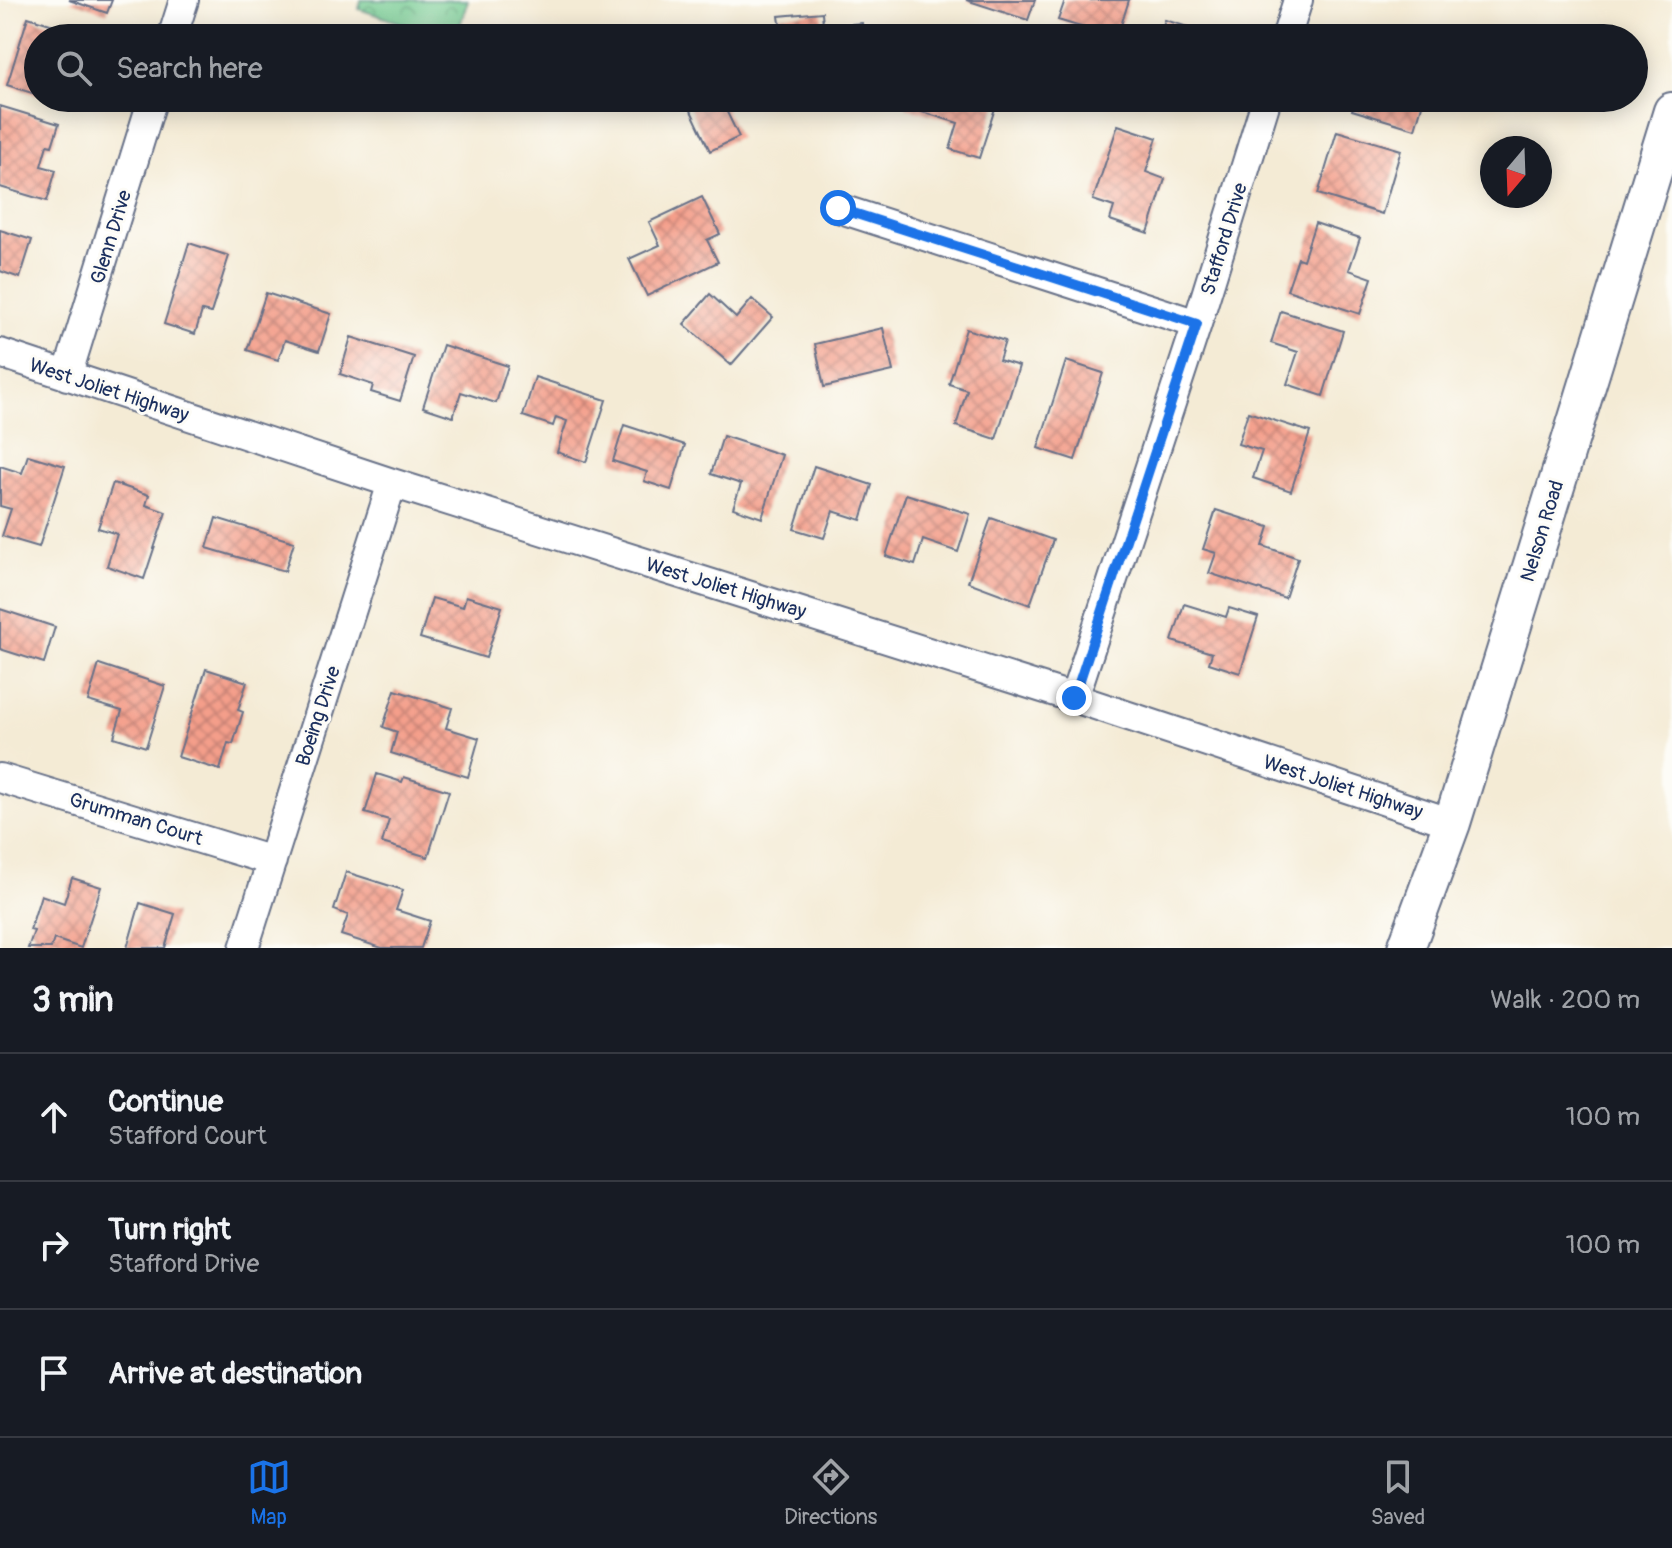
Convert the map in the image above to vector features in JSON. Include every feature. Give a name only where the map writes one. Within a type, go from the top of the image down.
[{"type":"street","points":[[176,24],[184,0]]},
{"type":"street","points":[[1290,24],[1298,0]]},
{"type":"street","name":"Nelson Road","points":[[1406,948],[1452,823],[1672,111]]},
{"type":"street","name":"Glenn Drive","points":[[67,376],[149,112]]},
{"type":"street","name":"Stafford Drive","points":[[1074,698],[1197,324],[1263,112]]},
{"type":"street","points":[[838,208],[1197,324]]},
{"type":"street","name":"West Joliet Highway","points":[[0,353],[392,483],[1074,698],[1452,823]]},
{"type":"street","name":"Boeing Drive","points":[[244,948],[392,483]]},
{"type":"street","name":"Grumman Court","points":[[0,778],[272,861]]},
{"type":"green space","points":[[361,0],[468,0],[460,24],[405,24],[359,9]]},
{"type":"building","points":[[69,0],[112,0],[107,13]]},
{"type":"building","points":[[966,0],[1035,0],[1028,20]]},
{"type":"building","points":[[1065,0],[1129,0],[1121,24],[1071,24],[1058,20]]},
{"type":"building","points":[[822,12],[823,24],[780,24],[779,16]]},
{"type":"building","points":[[28,17],[50,24],[26,24]]},
{"type":"building","points":[[24,30],[24,90],[7,85]]},
{"type":"building","points":[[0,106],[59,124],[52,146],[47,145],[41,166],[56,170],[47,201],[0,187]]},
{"type":"building","points":[[692,112],[727,112],[739,137],[710,151]]},
{"type":"building","points":[[922,112],[994,112],[979,158],[950,149],[958,123]]},
{"type":"building","points":[[1359,112],[1420,112],[1415,129]]},
{"type":"building","points":[[1118,125],[1157,138],[1146,172],[1165,179],[1148,233],[1110,220],[1114,207],[1093,200]]},
{"type":"building","points":[[1337,131],[1401,150],[1382,214],[1318,194]]},
{"type":"building","points":[[702,197],[720,234],[707,240],[718,262],[647,296],[629,259],[660,245],[649,222]]},
{"type":"building","points":[[1315,223],[1360,238],[1349,270],[1372,278],[1360,314],[1287,290],[1298,258],[1303,260]]},
{"type":"building","points":[[0,230],[32,240],[20,278],[0,271]]},
{"type":"building","points":[[189,243],[229,256],[211,313],[202,311],[195,334],[164,324]]},
{"type":"building","points":[[266,293],[331,314],[319,351],[285,340],[278,360],[247,350]]},
{"type":"building","points":[[710,294],[736,318],[752,299],[773,317],[731,365],[684,324]]},
{"type":"building","points":[[1281,311],[1343,331],[1323,396],[1287,384],[1298,352],[1271,343]]},
{"type":"building","points":[[883,328],[893,371],[824,387],[815,344]]},
{"type":"building","points":[[966,329],[1005,341],[999,360],[1019,366],[996,439],[956,426],[967,390],[949,384]]},
{"type":"building","points":[[351,337],[414,357],[400,401],[371,392],[373,385],[340,374]]},
{"type":"building","points":[[443,345],[508,366],[496,403],[461,392],[453,417],[423,407]]},
{"type":"building","points":[[1066,361],[1103,373],[1075,460],[1038,448]]},
{"type":"building","points":[[535,377],[606,400],[586,462],[557,452],[567,421],[556,417],[553,426],[523,416]]},
{"type":"building","points":[[1248,412],[1310,432],[1291,491],[1253,478],[1262,451],[1238,444]]},
{"type":"building","points":[[624,425],[685,445],[671,490],[644,481],[647,472],[613,461]]},
{"type":"building","points":[[723,436],[782,455],[762,518],[733,508],[741,484],[711,474]]},
{"type":"building","points":[[28,455],[65,466],[39,547],[2,536],[11,509],[0,506],[0,466],[22,473]]},
{"type":"building","points":[[814,466],[872,485],[861,520],[833,511],[824,538],[794,529]]},
{"type":"building","points":[[113,483],[149,495],[146,505],[166,512],[144,579],[107,566],[117,534],[98,528]]},
{"type":"building","points":[[906,494],[970,514],[958,552],[923,540],[915,565],[886,556]]},
{"type":"building","points":[[1216,510],[1269,527],[1263,546],[1298,558],[1285,598],[1209,573],[1216,553],[1203,549]]},
{"type":"building","points":[[216,518],[294,542],[285,571],[207,548]]},
{"type":"building","points":[[991,518],[1053,540],[1030,605],[968,582]]},
{"type":"building","points":[[466,596],[502,607],[486,658],[420,638],[432,598],[463,607]]},
{"type":"building","points":[[1184,604],[1226,617],[1229,608],[1258,617],[1240,673],[1209,663],[1212,653],[1172,641]]},
{"type":"building","points":[[0,609],[55,627],[44,663],[0,649]]},
{"type":"building","points":[[99,664],[165,686],[146,747],[114,737],[122,711],[88,701]]},
{"type":"building","points":[[206,669],[247,682],[238,710],[243,712],[233,744],[228,743],[220,770],[178,757]]},
{"type":"building","points":[[395,690],[452,708],[446,728],[479,738],[468,777],[391,753],[397,732],[383,727]]},
{"type":"building","points":[[377,774],[402,782],[404,777],[449,791],[428,857],[382,843],[389,820],[365,813]]},
{"type":"building","points":[[346,872],[403,890],[396,910],[430,921],[421,948],[382,948],[341,935],[348,915],[334,910]]},
{"type":"building","points":[[72,878],[101,887],[81,948],[54,939],[51,948],[28,948],[41,895],[64,903]]},
{"type":"building","points":[[140,903],[175,914],[165,948],[127,948]]},
{"type":"route","points":[[838,208],[1197,324],[1074,698]]}]
